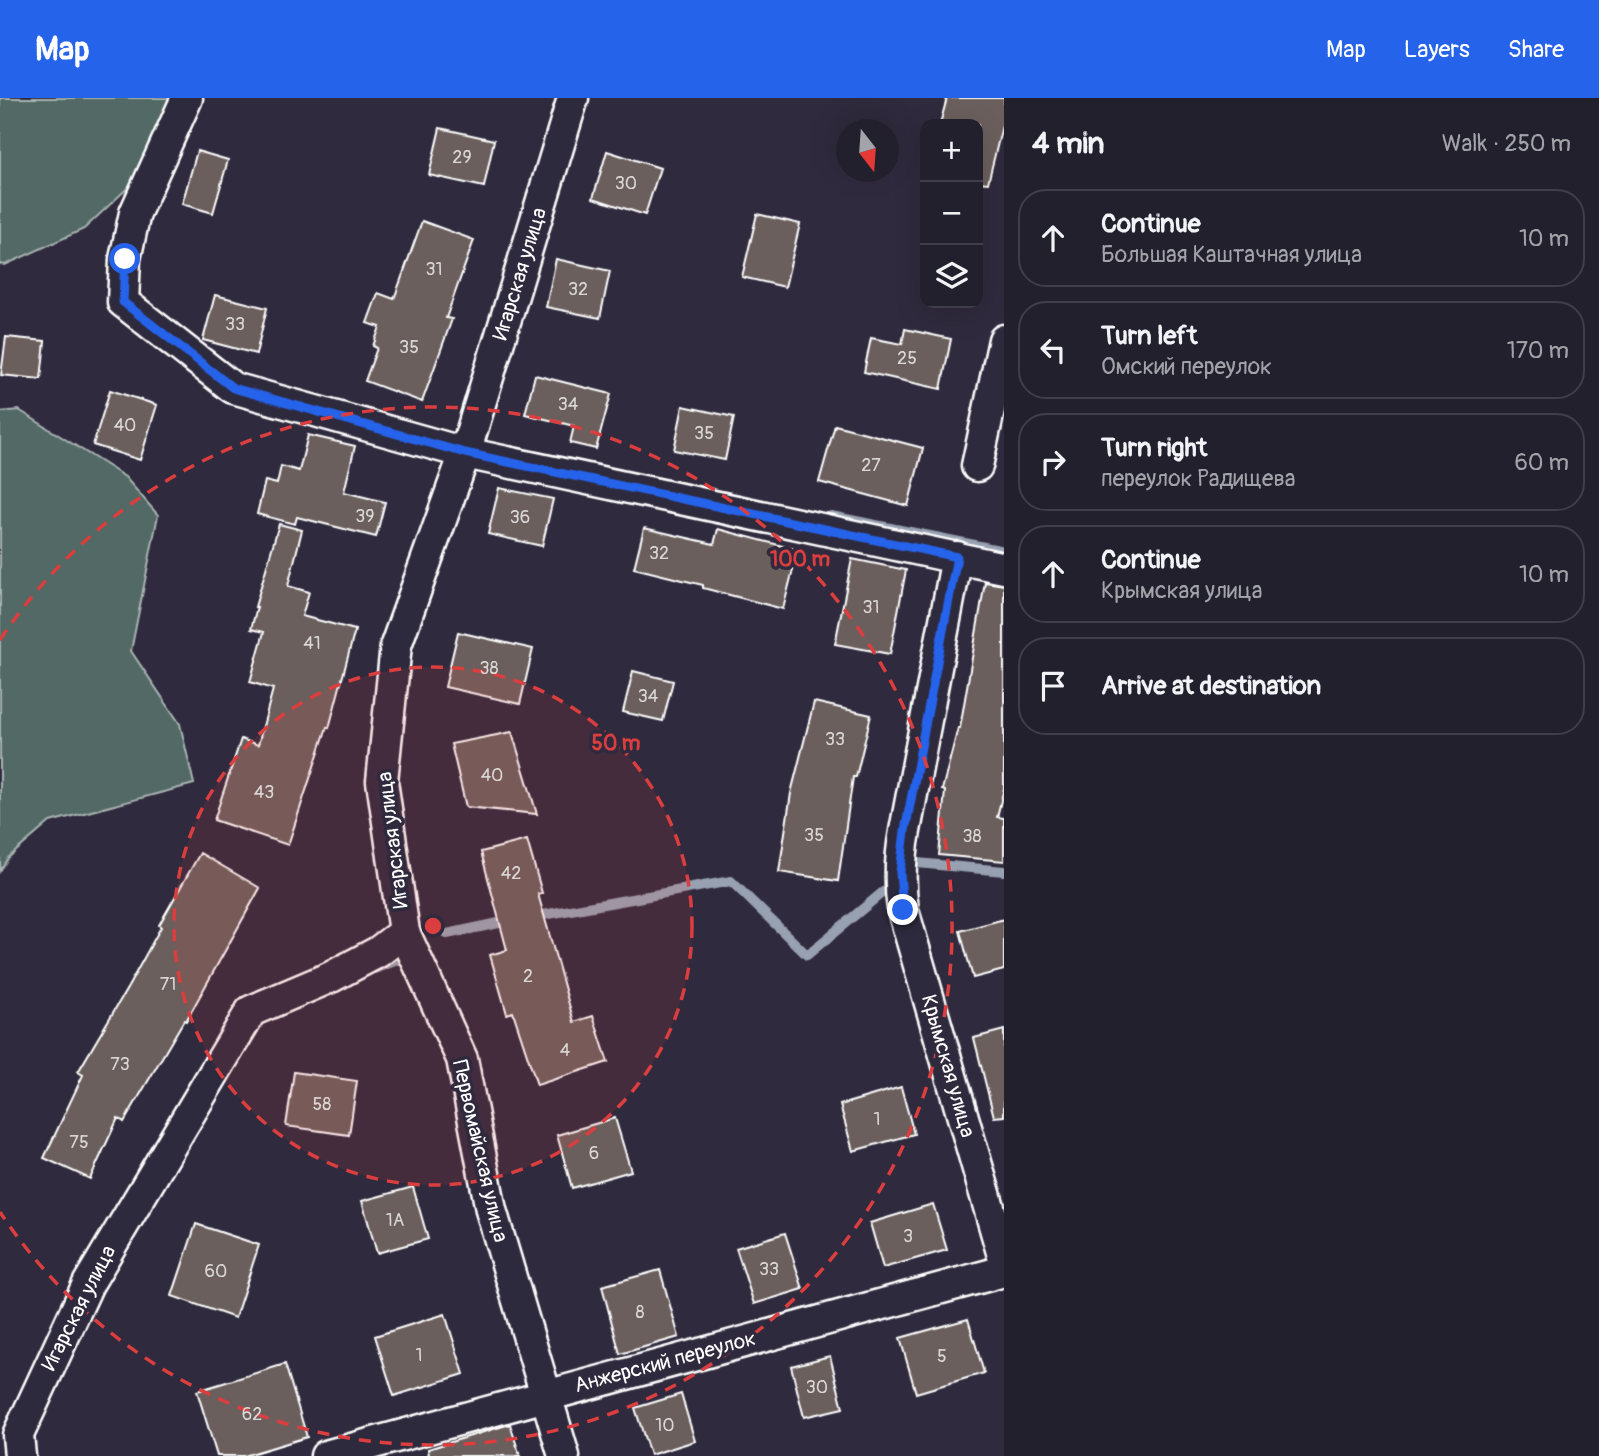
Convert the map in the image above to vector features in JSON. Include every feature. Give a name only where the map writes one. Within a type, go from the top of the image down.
[{"type":"street","points":[[187,98],[135,213],[125,259],[123,302],[233,388],[465,453],[1004,568]]},
{"type":"street","name":"Игарская улица","points":[[20,1456],[18,1435],[88,1283],[251,1011],[379,952],[404,932],[382,781],[396,645],[465,453],[573,98]]},
{"type":"street","points":[[977,466],[1004,340]]},
{"type":"street","name":"Крымская улица","points":[[957,557],[905,831],[900,872],[903,910],[1004,1259]]},
{"type":"street","name":"Первомайская улица","points":[[404,932],[462,1059],[491,1210],[564,1456]]},
{"type":"street","name":"Анжерский переулок","points":[[326,1456],[1004,1271]]},
{"type":"green space","points":[[0,98],[172,98],[134,182],[84,229],[5,265],[0,264]]},
{"type":"green space","points":[[19,410],[125,477],[158,515],[131,651],[180,724],[194,784],[50,822],[8,858],[0,871],[0,412]]},
{"type":"building","points":[[947,98],[1004,98],[1004,118],[988,183],[983,182],[983,119],[941,119]]},
{"type":"building","points":[[440,128],[494,140],[484,187],[429,175]]},
{"type":"building","points":[[197,151],[228,160],[213,213],[182,204]]},
{"type":"building","points":[[607,151],[660,168],[645,215],[593,198]]},
{"type":"building","points":[[757,214],[800,224],[785,287],[742,277]]},
{"type":"building","points":[[422,221],[474,240],[446,318],[452,319],[422,402],[365,381],[377,348],[373,346],[380,327],[367,323],[378,293],[394,299]]},
{"type":"building","points":[[556,259],[610,271],[600,318],[546,307]]},
{"type":"building","points":[[215,295],[267,308],[256,354],[203,340]]},
{"type":"building","points":[[905,329],[951,339],[941,389],[864,372],[871,338],[902,344]]},
{"type":"building","points":[[6,337],[45,341],[41,379],[1,375]]},
{"type":"building","points":[[535,375],[611,394],[596,449],[570,443],[574,426],[525,414]]},
{"type":"building","points":[[110,390],[157,405],[140,460],[93,445]]},
{"type":"building","points":[[683,406],[734,417],[725,460],[674,450]]},
{"type":"building","points":[[835,425],[923,448],[908,506],[819,482]]},
{"type":"building","points":[[308,435],[355,446],[344,492],[385,502],[376,537],[297,517],[295,524],[257,514],[265,481],[277,484],[281,466],[299,471]]},
{"type":"building","points":[[499,488],[553,499],[542,546],[488,534]]},
{"type":"building","points":[[279,524],[302,530],[288,586],[309,592],[302,616],[355,630],[329,728],[327,727],[288,845],[214,820],[241,739],[258,745],[273,689],[250,682],[264,632],[251,629]]},
{"type":"building","points":[[644,528],[714,544],[718,529],[798,550],[783,609],[634,568]]},
{"type":"building","points":[[852,559],[906,570],[890,654],[835,644]]},
{"type":"building","points":[[985,582],[1004,585],[1004,788],[997,817],[1004,818],[1004,861],[939,855],[945,791],[942,790],[960,728]]},
{"type":"building","points":[[458,632],[533,649],[520,704],[445,687]]},
{"type":"building","points":[[633,671],[673,681],[663,721],[623,712]]},
{"type":"building","points":[[814,702],[871,715],[856,777],[853,777],[838,881],[779,872],[791,793]]},
{"type":"building","points":[[512,732],[537,814],[466,807],[451,744]]},
{"type":"building","points":[[527,840],[542,893],[538,894],[574,1022],[593,1016],[608,1062],[537,1085],[513,1012],[507,1014],[490,955],[507,950],[481,852]]},
{"type":"building","points":[[200,853],[260,888],[186,1021],[184,1020],[124,1122],[118,1118],[90,1179],[44,1158],[83,1075],[78,1072],[128,987]]},
{"type":"building","points":[[1004,919],[1004,970],[973,978],[960,931]]},
{"type":"building","points":[[1004,1030],[1004,1116],[994,1117],[974,1038]]},
{"type":"building","points":[[294,1072],[357,1081],[349,1135],[286,1126]]},
{"type":"building","points":[[901,1087],[914,1134],[853,1151],[840,1105]]},
{"type":"building","points":[[615,1118],[631,1171],[572,1188],[557,1135]]},
{"type":"building","points":[[413,1187],[428,1239],[377,1253],[362,1201]]},
{"type":"building","points":[[933,1204],[947,1250],[883,1268],[870,1223]]},
{"type":"building","points":[[196,1224],[259,1245],[235,1318],[172,1296]]},
{"type":"building","points":[[785,1233],[803,1289],[754,1304],[736,1248]]},
{"type":"building","points":[[660,1270],[679,1337],[620,1354],[602,1286]]},
{"type":"building","points":[[445,1314],[464,1374],[394,1396],[375,1336]]},
{"type":"building","points":[[968,1319],[984,1373],[916,1393],[900,1338]]},
{"type":"building","points":[[830,1356],[843,1408],[804,1417],[791,1366]]},
{"type":"building","points":[[285,1364],[307,1437],[244,1456],[217,1456],[197,1391]]},
{"type":"building","points":[[681,1394],[695,1441],[650,1455],[635,1408]]},
{"type":"building","points":[[510,1424],[520,1456],[429,1456],[428,1449]]},
{"type":"waterway","points":[[831,516],[1004,551]]},
{"type":"waterway","points":[[917,863],[1004,871]]},
{"type":"waterway","points":[[532,917],[731,881],[807,955],[883,892]]},
{"type":"waterway","points":[[447,934],[513,920]]},
{"type":"waterway","points":[[374,969],[405,957]]},
{"type":"route","points":[[125,259],[123,302],[233,388],[465,453],[957,557],[901,852],[900,891],[903,910]]}]
